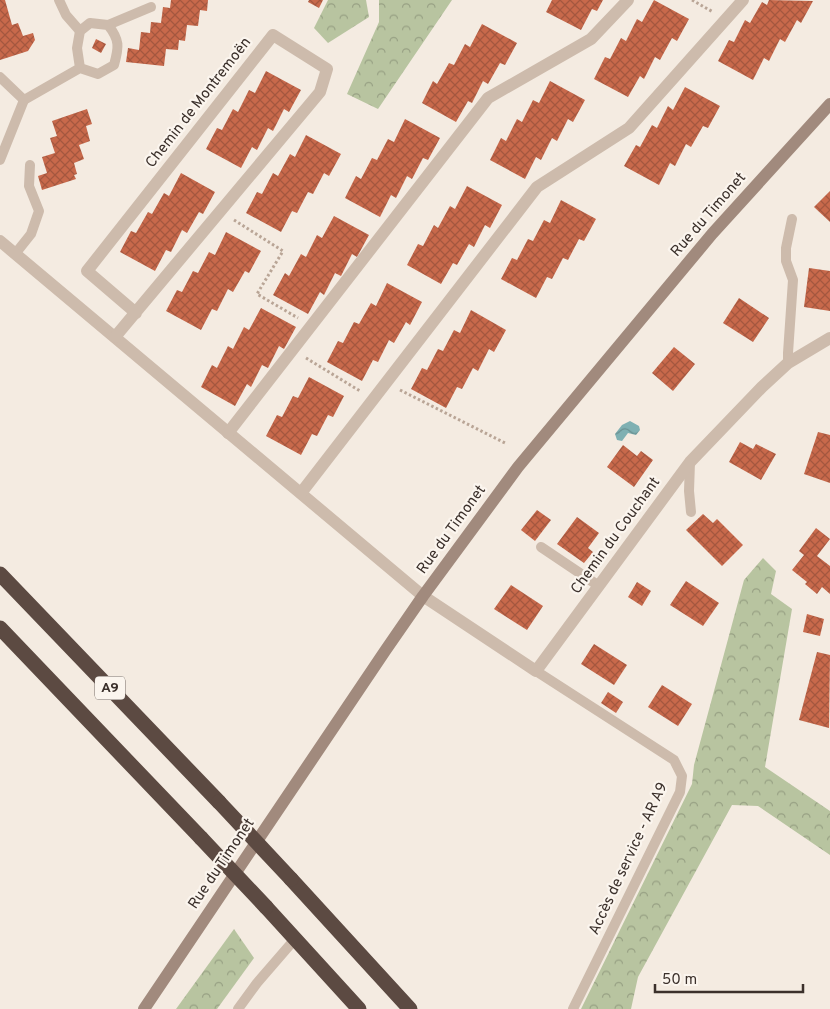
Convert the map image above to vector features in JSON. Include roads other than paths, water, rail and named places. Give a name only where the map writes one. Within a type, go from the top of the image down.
[{"type":"highway","name":"A9","points":[[0,574],[219,802],[410,1009]]},
{"type":"highway","name":"A9","points":[[0,628],[202,838],[359,1009]]},
{"type":"main road","name":"Rue du Timonet","points":[[144,1009],[347,705],[423,596],[518,467],[712,234],[830,104]]},
{"type":"street","points":[[228,432],[488,98],[591,39],[628,0]]},
{"type":"street","points":[[301,493],[537,188],[629,128],[743,0]]},
{"type":"street","name":"Chemin de Montremoën","points":[[115,338],[136,313],[220,211],[320,92],[327,69],[273,35],[87,271],[136,313]]},
{"type":"street","points":[[0,241],[423,596],[536,671]]},
{"type":"street","name":"Chemin du Couchant","points":[[536,671],[690,462],[788,362],[830,338]]},
{"type":"lane","points":[[59,0],[66,15],[80,30]]},
{"type":"lane","points":[[80,68],[77,48],[80,30],[90,23],[108,24],[151,7]]},
{"type":"lane","points":[[0,160],[24,100],[80,68],[98,74],[114,65],[119,48],[116,34],[108,24]]},
{"type":"lane","points":[[0,77],[24,100]]},
{"type":"lane","points":[[15,254],[31,234],[39,211],[29,186],[30,165]]},
{"type":"lane","points":[[788,362],[793,280],[786,261],[786,248],[792,219]]},
{"type":"lane","points":[[690,462],[689,491],[691,512]]},
{"type":"lane","points":[[541,548],[599,586]]},
{"type":"lane","name":"Accès de service - AR A9","points":[[536,671],[674,760],[682,776],[680,792],[573,1009]]},
{"type":"lane","points":[[238,1009],[257,983],[295,939]]},
{"type":"water","points":[[630,421],[639,426],[640,430],[636,435],[628,433],[622,441],[617,440],[615,434],[622,425]]}]
